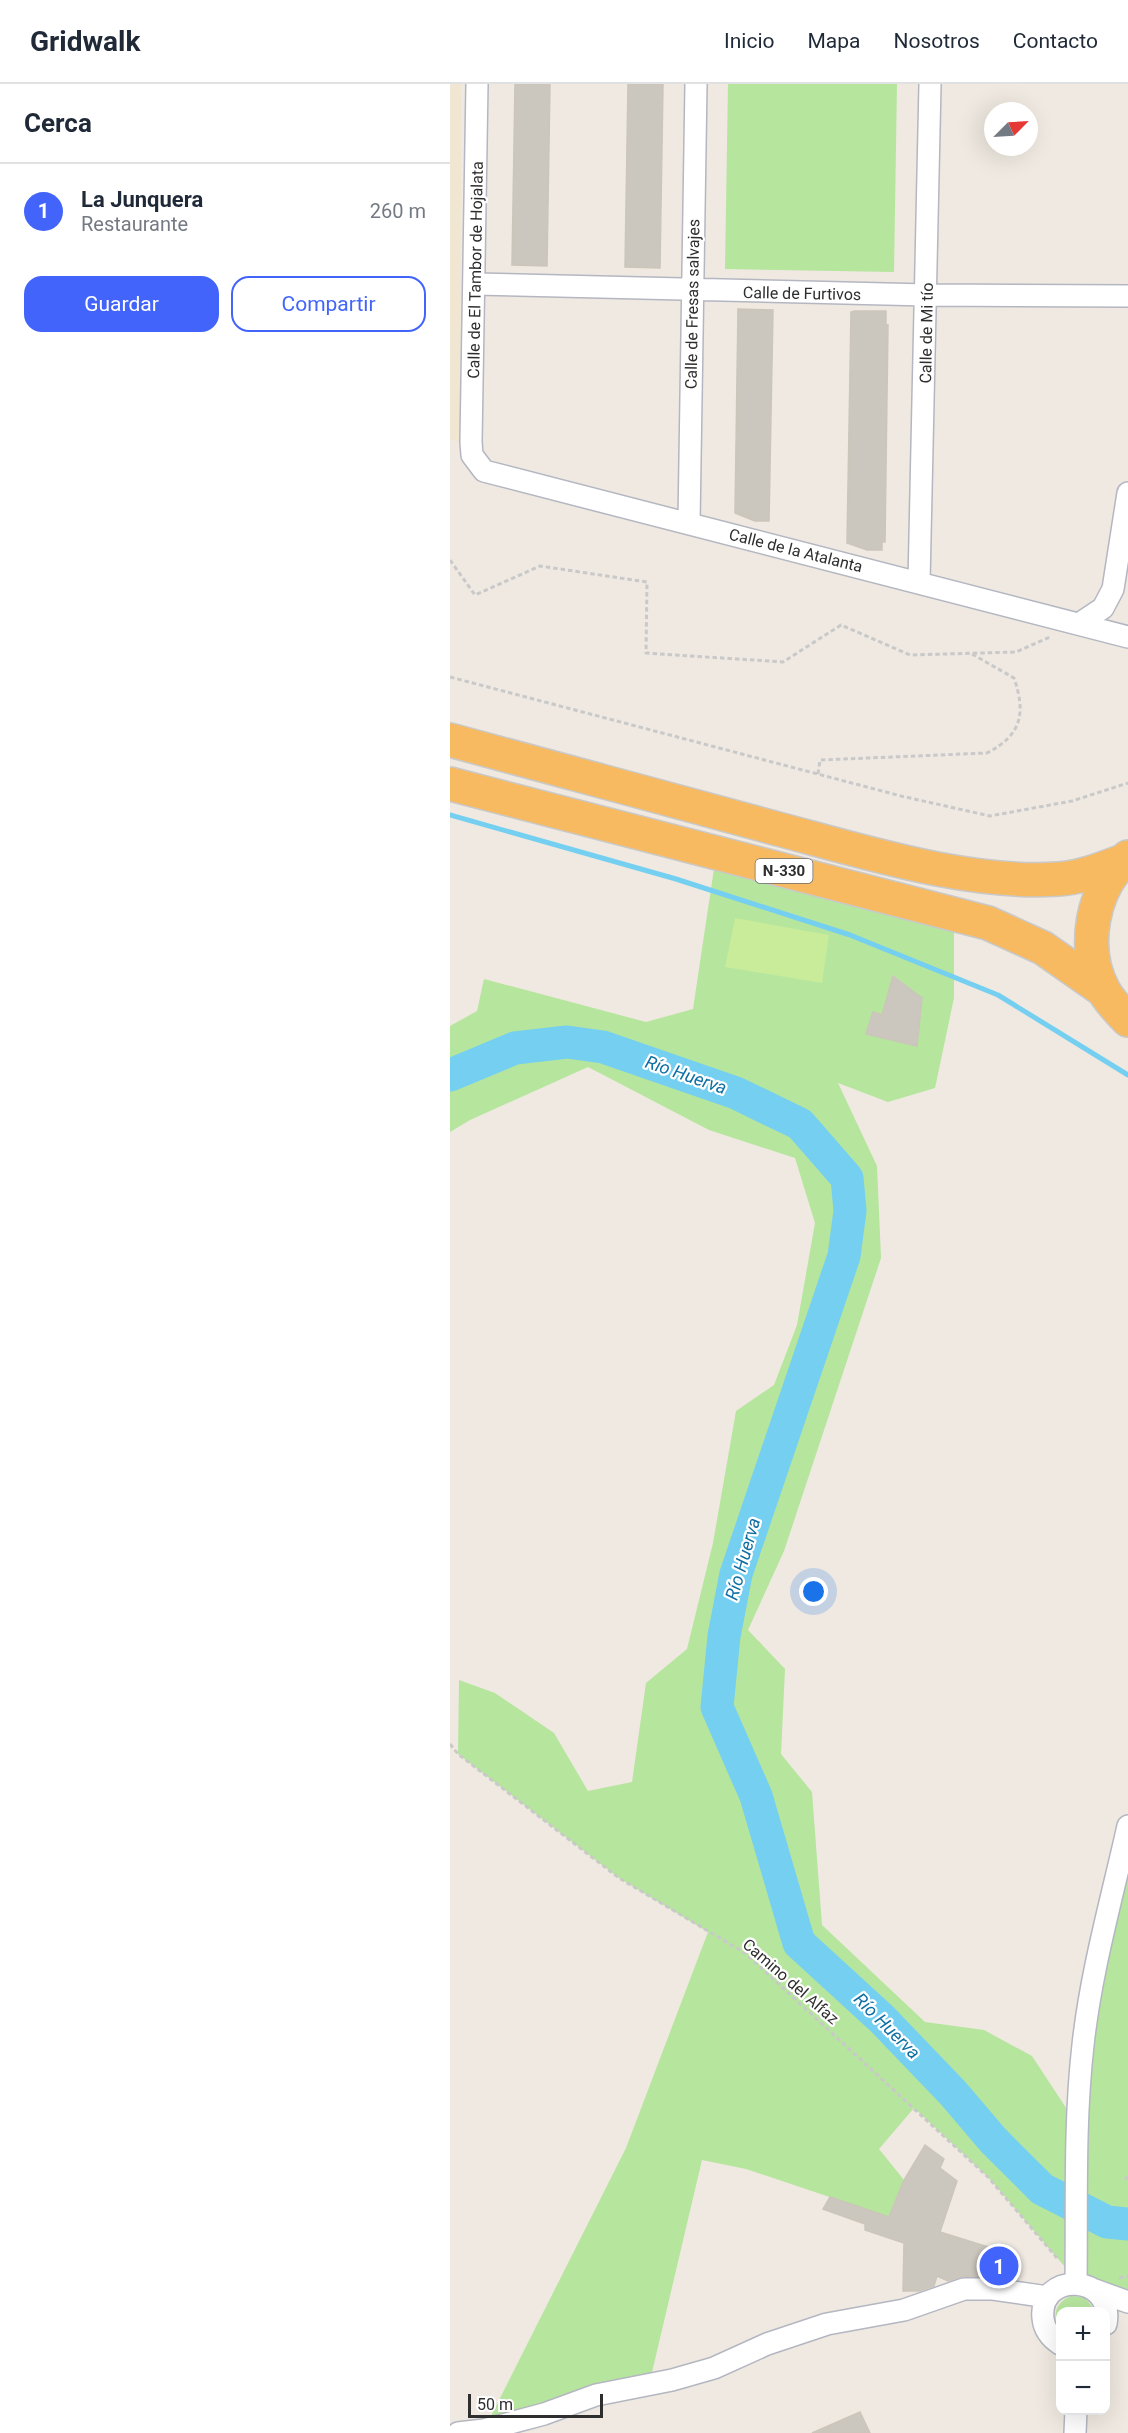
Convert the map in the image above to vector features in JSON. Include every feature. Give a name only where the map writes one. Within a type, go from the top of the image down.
[{"type":"highway","name":"N-330","points":[[450,740],[833,844],[964,874],[1004,879],[1060,879],[1084,875],[1126,859]]},
{"type":"highway","name":"N-330","points":[[450,784],[988,923],[1043,948],[1103,990],[1128,1020]]},
{"type":"highway","name":"N-330","points":[[1103,990],[1092,953],[1092,927],[1098,902],[1126,859]]},
{"type":"street","name":"Calle de El Tambor de Hojalata","points":[[472,455],[477,84]]},
{"type":"street","name":"Calle de Fresas salvajes","points":[[689,523],[696,84]]},
{"type":"street","name":"Calle de Mi tío","points":[[919,582],[930,84]]},
{"type":"street","name":"Calle de Furtivos","points":[[475,284],[927,295],[1128,296]]},
{"type":"street","name":"Calle de la Atalanta","points":[[472,455],[484,471],[494,474],[1124,635]]},
{"type":"street","points":[[1079,624],[1103,608],[1113,589],[1128,493]]},
{"type":"street","points":[[1056,2341],[1043,2322],[1044,2305],[1069,2289],[1076,2259],[1077,2124],[1083,2044],[1096,1968],[1128,1826]]},
{"type":"street","points":[[458,2433],[484,2430],[544,2414],[596,2395],[672,2380],[714,2368],[767,2344],[827,2324],[904,2310],[964,2289],[1069,2289],[1128,2302]]},
{"type":"street","points":[[1069,2289],[1104,2302],[1104,2307]]},
{"type":"street","points":[[1110,2323],[1128,2308]]},
{"type":"street","points":[[1075,2433],[1077,2415]]},
{"type":"path","points":[[450,560],[475,595],[540,566],[647,582],[646,653],[783,662],[841,625],[910,655],[1016,652]]},
{"type":"path","points":[[818,774],[820,760],[987,753],[999,747],[1010,738],[1019,722],[1022,708],[1019,694],[1014,678],[970,653]]},
{"type":"path","points":[[450,677],[818,774],[990,816],[1072,801],[1128,783]]},
{"type":"path","name":"Camino del Alfaz","points":[[450,1744],[458,1754],[619,1878],[745,1953],[988,2177],[1065,2267],[1069,2289]]},
{"type":"path","points":[[1125,2180],[1128,2175]]},
{"type":"shaded area","points":[[450,84],[461,84],[460,442],[450,439]]},
{"type":"green space","points":[[728,84],[897,84],[894,272],[725,269]]},
{"type":"green space","points":[[715,862],[954,921],[954,998],[935,1088],[888,1102],[838,1083],[877,1166],[881,1258],[784,1551],[748,1630],[785,1669],[781,1754],[812,1792],[822,1925],[925,2022],[984,2030],[1032,2056],[1076,2123],[1128,1826],[1128,2302],[1076,2283],[988,2177],[914,2108],[879,2149],[904,2180],[889,2217],[746,2169],[702,2160],[649,2385],[484,2430],[626,2148],[708,1932],[619,1878],[458,1754],[459,1680],[495,1693],[554,1733],[588,1791],[632,1782],[646,1683],[687,1649],[713,1543],[736,1411],[774,1385],[797,1325],[815,1223],[795,1158],[709,1130],[588,1067],[470,1120],[450,1132],[450,1026],[477,1011],[484,979],[646,1022],[693,1009]],"holes":[[[894,976],[922,998],[917,1045],[866,1034],[873,1012],[899,1021]]]},
{"type":"green space","points":[[735,918],[829,935],[822,983],[725,967]]},
{"type":"green space","points":[[1071,2296],[1084,2297],[1093,2307],[1058,2307]]},
{"type":"building","points":[[515,84],[550,84],[547,266],[512,265]]},
{"type":"building","points":[[628,84],[663,84],[660,268],[625,267]]},
{"type":"building","points":[[738,309],[773,310],[769,521],[755,521],[735,513]]},
{"type":"building","points":[[886,311],[886,325],[888,325],[885,542],[882,542],[882,550],[867,550],[847,543],[851,312]]},
{"type":"building","points":[[893,976],[922,998],[917,1046],[866,1034],[873,1012],[882,1015]]},
{"type":"building","points":[[925,2145],[944,2159],[940,2168],[957,2181],[940,2232],[988,2247],[1001,2258],[996,2277],[964,2276],[948,2281],[937,2276],[934,2286],[919,2291],[903,2291],[904,2243],[865,2230],[865,2224],[823,2209],[830,2197],[889,2217],[904,2180]]},
{"type":"building","points":[[860,2412],[870,2433],[812,2433]]},
{"type":"waterway","points":[[450,815],[676,879],[850,935],[998,995],[1128,1075]]},
{"type":"waterway","name":"Río Huerva","points":[[450,1075],[515,1048],[567,1042],[603,1047],[736,1093],[800,1124],[847,1178],[850,1211],[844,1256],[736,1574],[724,1636],[717,1707],[756,1796],[799,1943],[882,2019],[953,2093],[993,2140],[1042,2189],[1107,2222],[1128,2224]]},
{"type":"place","name":"La Junquera","points":[[999,2266]]}]
